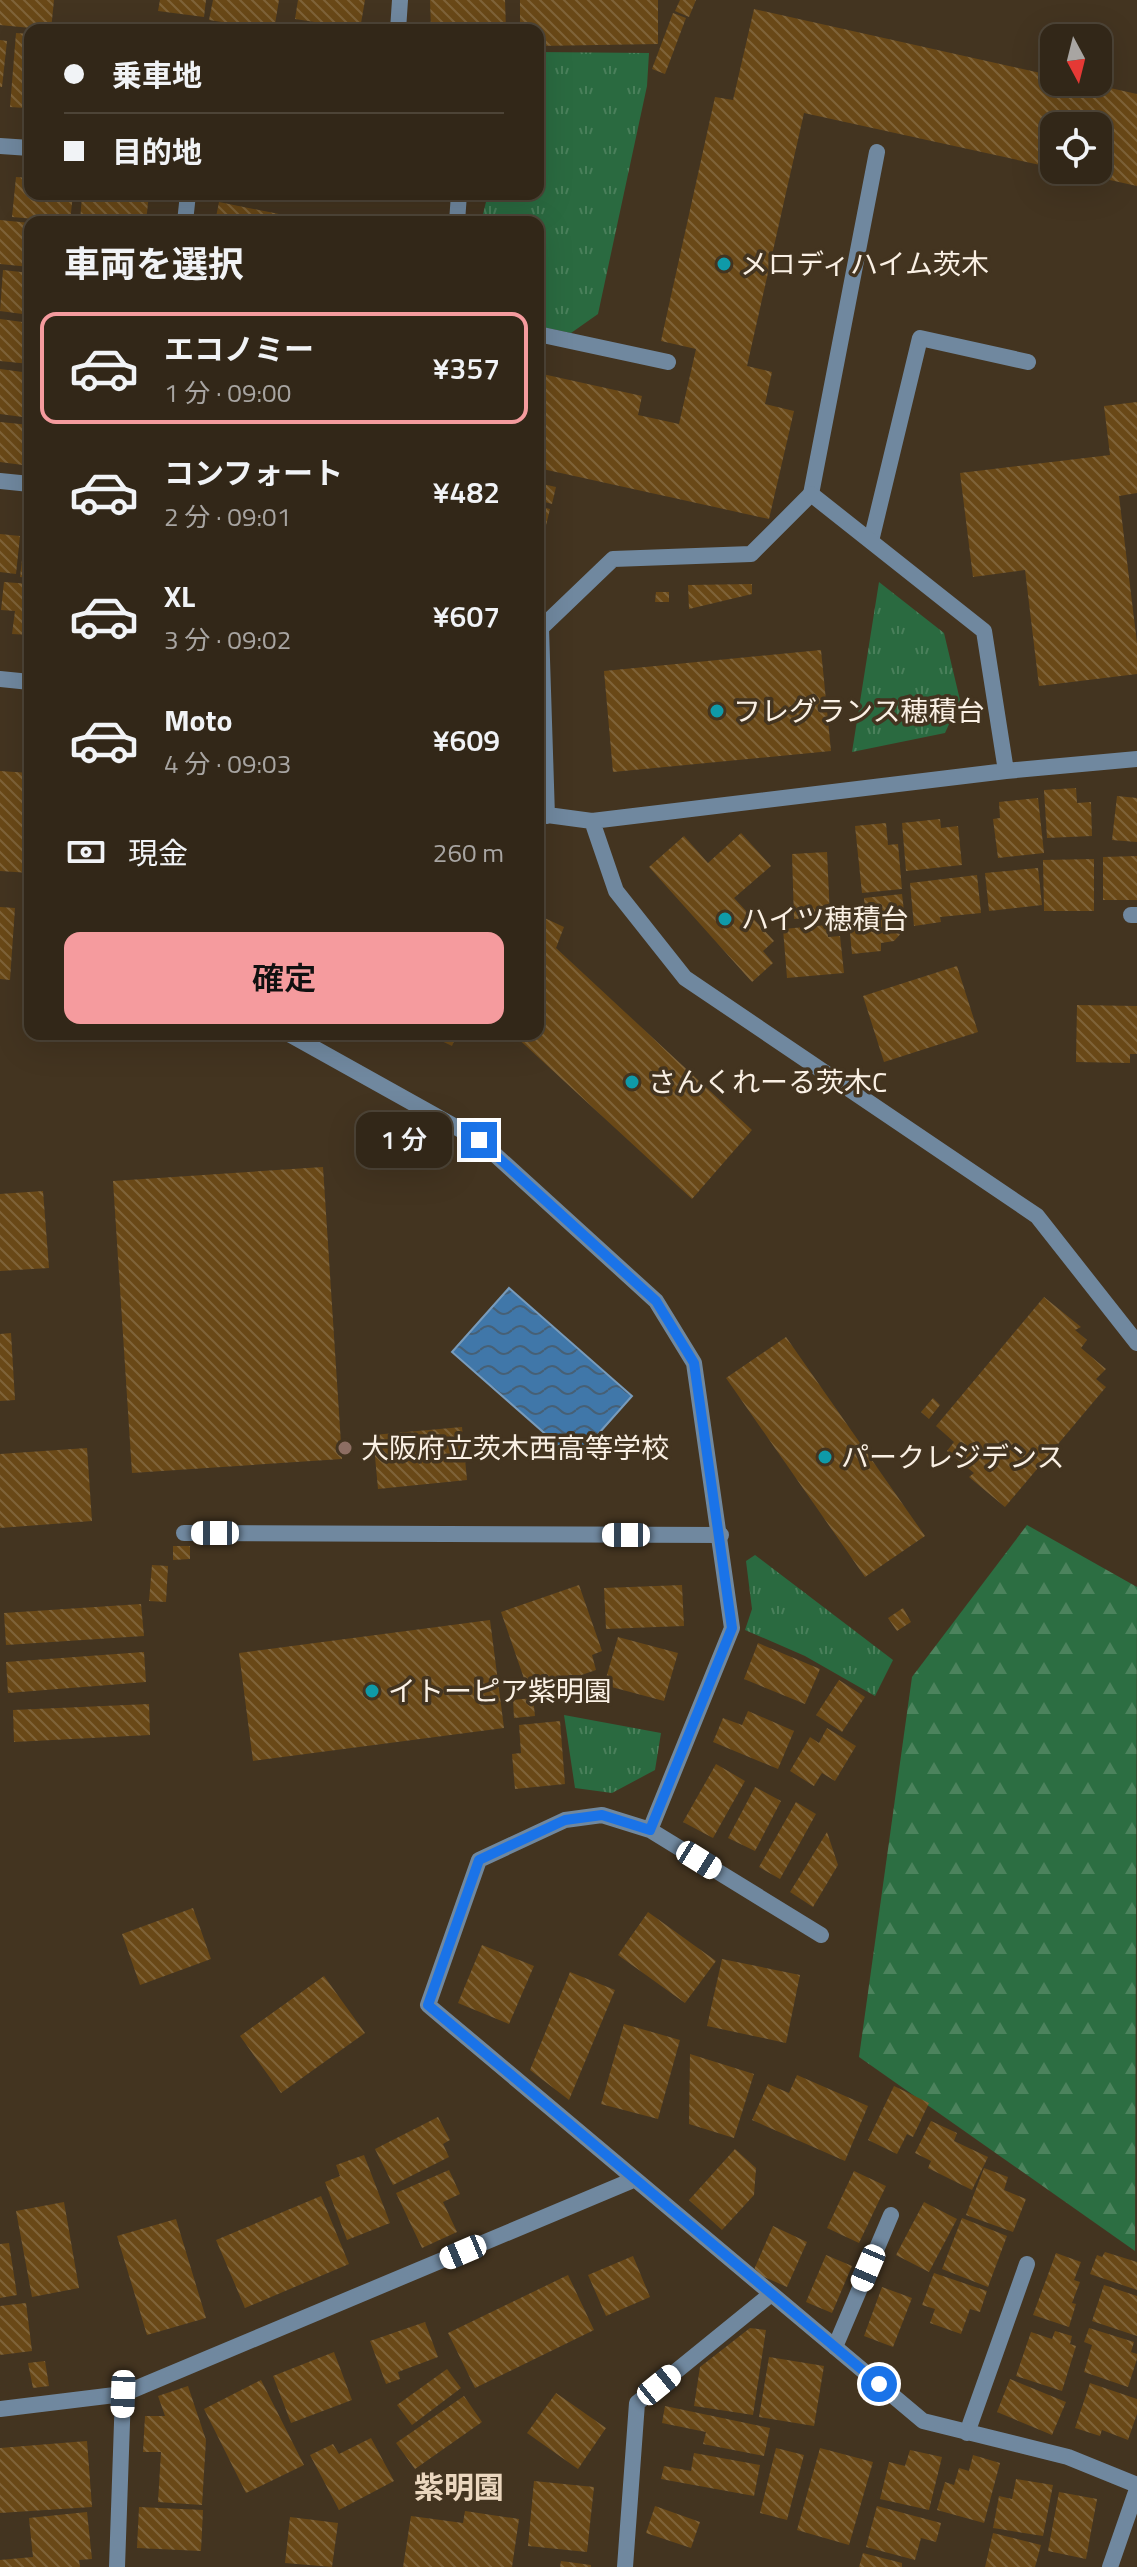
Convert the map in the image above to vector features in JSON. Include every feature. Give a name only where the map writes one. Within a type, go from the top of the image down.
[{"type":"street","points":[[398,24],[400,0]]},
{"type":"street","points":[[0,146],[24,148]]},
{"type":"street","points":[[544,625],[613,559],[751,554],[811,494],[877,152]]},
{"type":"street","points":[[544,335],[668,362]]},
{"type":"street","points":[[871,541],[920,338],[1028,362]]},
{"type":"street","points":[[0,481],[24,483]]},
{"type":"street","points":[[811,494],[984,631],[1006,771]]},
{"type":"street","points":[[0,679],[24,681]]},
{"type":"street","points":[[544,815],[592,821],[1006,771],[1137,759]]},
{"type":"street","points":[[592,821],[616,891],[685,978],[1037,1216],[1137,1343]]},
{"type":"street","points":[[300,1040],[479,1140],[656,1301],[694,1363],[732,1628],[650,1830]]},
{"type":"street","points":[[184,1533],[721,1535]]},
{"type":"street","points":[[821,1935],[650,1830],[602,1815],[565,1820],[479,1860],[428,2005],[923,2421],[1068,2457],[1137,2487],[1110,2567]]},
{"type":"street","points":[[0,2409],[123,2394],[633,2180]]},
{"type":"street","points":[[835,2347],[891,2215]]},
{"type":"street","points":[[967,2433],[1027,2264]]},
{"type":"street","points":[[625,2567],[637,2403],[771,2294]]},
{"type":"street","points":[[117,2567],[123,2394]]},
{"type":"green space","points":[[544,52],[649,53],[647,86],[598,314],[571,333],[544,327],[544,216],[482,216],[486,200],[544,200]]},
{"type":"green space","points":[[879,582],[944,633],[960,700],[945,733],[852,752]]},
{"type":"green space","points":[[1027,1525],[1137,1587],[1135,2251],[859,2057],[912,1677]]},
{"type":"green space","points":[[755,1555],[893,1660],[875,1696],[805,1656],[745,1630],[752,1609],[746,1561]]},
{"type":"green space","points":[[564,1715],[661,1733],[655,1770],[612,1793],[575,1788]]},
{"type":"water","points":[[509,1288],[632,1396],[575,1460],[452,1352]]},
{"type":"building","points":[[0,0],[54,0],[52,24],[24,24],[24,27],[0,25]]},
{"type":"building","points":[[160,0],[206,0],[204,17],[158,11]]},
{"type":"building","points":[[213,0],[279,0],[275,24],[235,24],[209,20]]},
{"type":"building","points":[[298,0],[365,0],[361,24],[328,24],[295,19]]},
{"type":"building","points":[[430,0],[505,0],[506,24],[431,24]]},
{"type":"building","points":[[520,0],[658,0],[658,44],[544,46],[544,24],[520,24]]},
{"type":"building","points":[[680,0],[696,0],[689,17],[675,11]]},
{"type":"building","name":"メロディハイム茨木","points":[[754,9],[1040,73],[1040,96],[1112,96],[1112,88],[1137,94],[1137,186],[1112,180],[1112,112],[1040,112],[1040,165],[804,113],[747,366],[772,372],[765,404],[794,411],[769,519],[544,469],[544,374],[642,396],[638,415],[679,424],[696,349],[661,341],[715,97],[733,100]]},
{"type":"building","points":[[673,13],[686,18],[665,74],[652,69]]},
{"type":"building","points":[[16,33],[24,34],[24,108],[10,107]]},
{"type":"building","points":[[0,40],[7,41],[2,87],[0,87]]},
{"type":"building","points":[[16,177],[24,178],[24,200],[72,200],[71,216],[12,217]]},
{"type":"building","points":[[82,200],[148,200],[147,216],[80,216]]},
{"type":"building","points":[[219,202],[284,215],[284,216],[216,216]]},
{"type":"building","points":[[0,220],[24,222],[24,266],[0,264]]},
{"type":"building","points":[[3,270],[24,272],[24,314],[0,311]]},
{"type":"building","points":[[0,319],[24,322],[24,363],[0,361]]},
{"type":"building","points":[[0,369],[24,372],[24,417],[0,414]]},
{"type":"building","points":[[1137,402],[1137,493],[1119,496],[1137,643],[1137,674],[1039,686],[1025,570],[973,577],[960,473],[1110,455],[1104,406]]},
{"type":"building","points":[[0,422],[24,424],[24,465],[0,462]]},
{"type":"building","points":[[544,484],[556,487],[552,504],[544,502]]},
{"type":"building","points":[[544,508],[550,509],[544,534]]},
{"type":"building","points":[[0,534],[20,536],[16,574],[0,572]]},
{"type":"building","points":[[24,543],[24,577],[20,577]]},
{"type":"building","points":[[4,582],[24,584],[24,635],[12,634],[15,611],[1,610]]},
{"type":"building","points":[[752,584],[752,594],[689,609],[688,585]]},
{"type":"building","points":[[656,592],[669,592],[669,602],[655,602]]},
{"type":"building","name":"フレグランス穂積台","points":[[821,650],[831,751],[613,772],[604,671]]},
{"type":"building","points":[[0,771],[24,773],[24,873],[0,871]]},
{"type":"building","points":[[1076,788],[1077,803],[1091,802],[1092,836],[1047,838],[1044,790]]},
{"type":"building","points":[[1117,796],[1137,798],[1137,842],[1112,840]]},
{"type":"building","points":[[1038,798],[1044,853],[998,858],[993,819],[1000,818],[999,802]]},
{"type":"building","points":[[940,819],[941,828],[958,826],[962,865],[906,871],[902,823]]},
{"type":"building","points":[[886,823],[888,845],[898,844],[902,889],[862,893],[855,826]]},
{"type":"building","name":"ハイツ穂積台","points":[[741,833],[771,866],[734,898],[774,941],[763,951],[773,963],[752,982],[649,867],[684,836],[708,863]]},
{"type":"building","points":[[827,852],[830,917],[794,919],[792,854]]},
{"type":"building","points":[[1137,856],[1137,900],[1103,900],[1103,857]]},
{"type":"building","points":[[1094,859],[1094,911],[1044,911],[1043,860]]},
{"type":"building","points":[[1038,868],[1042,905],[989,911],[985,873]]},
{"type":"building","points":[[977,875],[981,913],[940,917],[941,922],[914,926],[910,883]]},
{"type":"building","points":[[902,894],[906,928],[894,941],[881,943],[881,951],[852,954],[848,912],[865,910],[864,898]]},
{"type":"building","points":[[0,907],[15,908],[10,980],[0,979]]},
{"type":"building","name":"さんくれーる茨木C","points":[[544,918],[564,927],[556,948],[752,1130],[692,1199],[520,1040],[544,1040]]},
{"type":"building","points":[[827,925],[828,937],[840,936],[844,973],[787,978],[783,929]]},
{"type":"building","points":[[957,966],[978,1032],[884,1062],[863,996]]},
{"type":"building","points":[[1077,1005],[1137,1006],[1137,1054],[1130,1054],[1130,1063],[1076,1062]]},
{"type":"building","points":[[440,1040],[454,1040],[452,1046]]},
{"type":"building","points":[[323,1167],[342,1459],[132,1473],[113,1181]]},
{"type":"building","points":[[43,1191],[49,1268],[0,1271],[0,1194]]},
{"type":"building","points":[[1044,1297],[1081,1327],[1075,1330],[1087,1340],[1081,1348],[1106,1369],[1096,1379],[1106,1387],[1005,1507],[969,1477],[974,1473],[947,1451],[954,1442],[936,1426]]},
{"type":"building","points":[[11,1333],[15,1400],[0,1401],[0,1334]]},
{"type":"building","name":"パークレジデンス","points":[[786,1337],[925,1536],[865,1577],[726,1378]]},
{"type":"building","points":[[933,1398],[940,1405],[929,1419],[921,1412]]},
{"type":"building","points":[[462,1427],[467,1480],[378,1489],[373,1435]]},
{"type":"building","points":[[87,1448],[92,1521],[0,1528],[0,1454]]},
{"type":"building","points":[[173,1546],[190,1546],[190,1559],[173,1560]]},
{"type":"building","points":[[152,1565],[168,1566],[166,1602],[149,1601]]},
{"type":"building","points":[[579,1585],[602,1651],[592,1655],[596,1670],[529,1693],[501,1612]]},
{"type":"building","points":[[682,1585],[684,1626],[606,1629],[604,1588]]},
{"type":"building","points":[[141,1604],[144,1636],[6,1645],[4,1613]]},
{"type":"building","points":[[903,1608],[911,1622],[897,1631],[888,1618]]},
{"type":"building","name":"イトーピア紫明園","points":[[490,1620],[504,1728],[253,1761],[239,1653]]},
{"type":"building","points":[[618,1637],[678,1653],[664,1701],[604,1685]]},
{"type":"building","points":[[758,1643],[820,1669],[805,1704],[744,1679]]},
{"type":"building","points":[[144,1652],[146,1682],[8,1693],[6,1662]]},
{"type":"building","points":[[839,1680],[865,1697],[842,1732],[816,1715]]},
{"type":"building","points":[[533,1698],[535,1716],[514,1718],[513,1700]]},
{"type":"building","points":[[149,1704],[150,1735],[14,1742],[13,1710]]},
{"type":"building","points":[[748,1711],[794,1731],[778,1769],[713,1742],[723,1718],[742,1725]]},
{"type":"building","points":[[560,1721],[565,1784],[515,1789],[512,1754],[521,1753],[519,1725]]},
{"type":"building","points":[[827,1728],[856,1746],[835,1781],[822,1773],[814,1786],[790,1771],[810,1737],[819,1743]]},
{"type":"building","points":[[716,1764],[745,1781],[713,1838],[683,1822]]},
{"type":"building","points":[[755,1787],[781,1801],[755,1851],[728,1838]]},
{"type":"building","points":[[796,1802],[816,1814],[780,1879],[759,1867]]},
{"type":"building","points":[[827,1832],[838,1865],[813,1907],[790,1892]]},
{"type":"building","points":[[193,1908],[211,1959],[140,1985],[122,1934]]},
{"type":"building","points":[[648,1912],[716,1961],[685,2003],[618,1955]]},
{"type":"building","points":[[482,1945],[534,1966],[509,2024],[458,2003]]},
{"type":"building","points":[[722,1959],[800,1975],[786,2043],[707,2026]]},
{"type":"building","points":[[570,1972],[615,1990],[569,2100],[530,2070]]},
{"type":"building","points":[[324,1976],[365,2033],[281,2093],[240,2036]]},
{"type":"building","points":[[624,2024],[680,2040],[658,2119],[601,2104]]},
{"type":"building","points":[[690,2054],[754,2074],[734,2138],[689,2124]]},
{"type":"building","points":[[797,2075],[868,2106],[845,2161],[752,2120],[768,2084],[789,2093]]},
{"type":"building","points":[[894,2086],[929,2103],[913,2137],[907,2134],[897,2154],[868,2140]]},
{"type":"building","points":[[438,2117],[450,2140],[443,2144],[449,2157],[393,2185],[375,2149]]},
{"type":"building","points":[[931,2121],[957,2133],[954,2141],[988,2157],[972,2190],[928,2168],[931,2161],[915,2153]]},
{"type":"building","points":[[735,2149],[756,2168],[754,2195],[722,2230],[689,2200]]},
{"type":"building","points":[[364,2155],[390,2223],[347,2240],[325,2182],[340,2176],[336,2165]]},
{"type":"building","points":[[984,2168],[1008,2177],[1004,2190],[1026,2199],[1013,2232],[966,2215]]},
{"type":"building","points":[[449,2170],[460,2194],[443,2202],[457,2232],[422,2248],[396,2193]]},
{"type":"building","points":[[854,2171],[886,2186],[859,2243],[827,2228]]},
{"type":"building","points":[[321,2196],[349,2264],[245,2308],[216,2240]]},
{"type":"building","points":[[64,2202],[79,2288],[32,2297],[16,2211]]},
{"type":"building","points":[[924,2202],[957,2219],[929,2272],[896,2255]]},
{"type":"building","points":[[962,2218],[1007,2236],[988,2287],[942,2269]]},
{"type":"building","points":[[176,2219],[206,2318],[147,2335],[117,2236]]},
{"type":"building","points":[[773,2226],[807,2242],[787,2287],[753,2272]]},
{"type":"building","points":[[9,2243],[17,2295],[0,2298],[0,2244]]},
{"type":"building","points":[[1105,2252],[1137,2262],[1137,2290],[1090,2274],[1097,2255],[1102,2257]]},
{"type":"building","points":[[1056,2253],[1081,2262],[1074,2280],[1080,2282],[1072,2303],[1076,2304],[1069,2327],[1033,2315]]},
{"type":"building","points":[[826,2255],[852,2266],[832,2313],[806,2302]]},
{"type":"building","points":[[633,2256],[650,2297],[606,2316],[588,2275]]},
{"type":"building","points":[[934,2273],[987,2291],[980,2312],[970,2309],[961,2334],[930,2323],[935,2309],[922,2305]]},
{"type":"building","points":[[568,2275],[594,2330],[475,2388],[448,2333]]},
{"type":"building","points":[[1104,2285],[1137,2296],[1137,2336],[1092,2321]]},
{"type":"building","points":[[882,2287],[912,2298],[893,2347],[864,2336]]},
{"type":"building","points":[[26,2303],[32,2351],[0,2355],[0,2306]]},
{"type":"building","points":[[425,2322],[438,2357],[398,2372],[400,2379],[386,2384],[370,2341]]},
{"type":"building","points":[[750,2328],[766,2330],[753,2415],[694,2406],[700,2367]]},
{"type":"building","points":[[1089,2328],[1134,2342],[1131,2352],[1137,2354],[1137,2359],[1128,2387],[1084,2372],[1092,2345],[1084,2342]]},
{"type":"building","points":[[1055,2331],[1072,2336],[1070,2344],[1076,2346],[1062,2391],[1016,2376],[1031,2332],[1052,2339]]},
{"type":"building","points":[[334,2352],[352,2400],[291,2423],[273,2376]]},
{"type":"building","points":[[769,2357],[824,2366],[814,2426],[759,2417]]},
{"type":"building","points":[[45,2361],[49,2386],[33,2388],[28,2363]]},
{"type":"building","points":[[447,2369],[461,2388],[412,2425],[397,2405]]},
{"type":"building","points":[[1010,2379],[1066,2402],[1052,2435],[997,2412]]},
{"type":"building","points":[[261,2380],[304,2465],[246,2493],[204,2409]]},
{"type":"building","points":[[1090,2383],[1137,2399],[1137,2414],[1128,2440],[1102,2430],[1100,2436],[1075,2428]]},
{"type":"building","points":[[188,2386],[206,2440],[202,2505],[158,2502],[161,2452],[143,2452],[145,2416],[165,2416],[158,2396]]},
{"type":"building","points":[[556,2393],[606,2428],[578,2469],[527,2433]]},
{"type":"building","points":[[464,2396],[482,2422],[415,2469],[396,2443]]},
{"type":"building","points":[[665,2406],[770,2428],[764,2456],[703,2444],[706,2432],[662,2423]]},
{"type":"building","points":[[371,2438],[394,2481],[339,2510],[310,2455],[333,2444],[339,2454]]},
{"type":"building","points":[[87,2441],[92,2507],[0,2513],[0,2448]]},
{"type":"building","points":[[776,2448],[804,2455],[787,2520],[760,2513]]},
{"type":"building","points":[[820,2448],[873,2462],[849,2545],[797,2530]]},
{"type":"building","points":[[910,2450],[942,2457],[929,2510],[880,2499],[889,2462],[905,2466]]},
{"type":"building","points":[[694,2453],[760,2465],[754,2496],[661,2479],[664,2466],[691,2471]]},
{"type":"building","points":[[973,2455],[1000,2463],[984,2523],[937,2510],[945,2482],[954,2485],[959,2468],[969,2471]]},
{"type":"building","points":[[1016,2479],[1053,2485],[1043,2536],[993,2528],[999,2496],[1012,2499]]},
{"type":"building","points":[[534,2481],[594,2487],[587,2552],[528,2546]]},
{"type":"building","points":[[1059,2492],[1097,2499],[1086,2559],[1048,2551]]},
{"type":"building","points":[[655,2506],[700,2522],[691,2548],[646,2533]]},
{"type":"building","points":[[877,2506],[941,2523],[936,2542],[921,2538],[915,2560],[866,2547]]},
{"type":"building","points":[[139,2507],[203,2510],[201,2551],[137,2548]]},
{"type":"building","points":[[465,2511],[519,2519],[512,2567],[403,2567],[411,2516],[463,2523]]},
{"type":"building","points":[[87,2512],[92,2559],[79,2560],[80,2567],[0,2567],[0,2560],[33,2557],[29,2518]]},
{"type":"building","points":[[290,2517],[338,2523],[332,2567],[285,2563]]},
{"type":"building","points":[[993,2533],[1041,2545],[1035,2567],[985,2567]]},
{"type":"building","points":[[863,2553],[902,2563],[902,2567],[859,2567]]},
{"type":"building","points":[[561,2561],[591,2565],[591,2567],[560,2567]]},
{"type":"place","name":"メロディハイム茨木","points":[[724,264]]},
{"type":"place","name":"フレグランス穂積台","points":[[717,711]]},
{"type":"place","name":"ハイツ穂積台","points":[[725,919]]},
{"type":"place","name":"さんくれーる茨木C","points":[[632,1082]]},
{"type":"place","name":"大阪府立茨木西高等学校","points":[[345,1448]]},
{"type":"place","name":"パークレジデンス","points":[[825,1457]]},
{"type":"place","name":"イトーピア紫明園","points":[[372,1691]]},
{"type":"district","name":"紫明園","points":[[459,2488]]},
{"type":"route","points":[[479,1140],[656,1301],[694,1363],[732,1628],[650,1830],[602,1815],[565,1820],[479,1860],[428,2005],[879,2384]]}]
